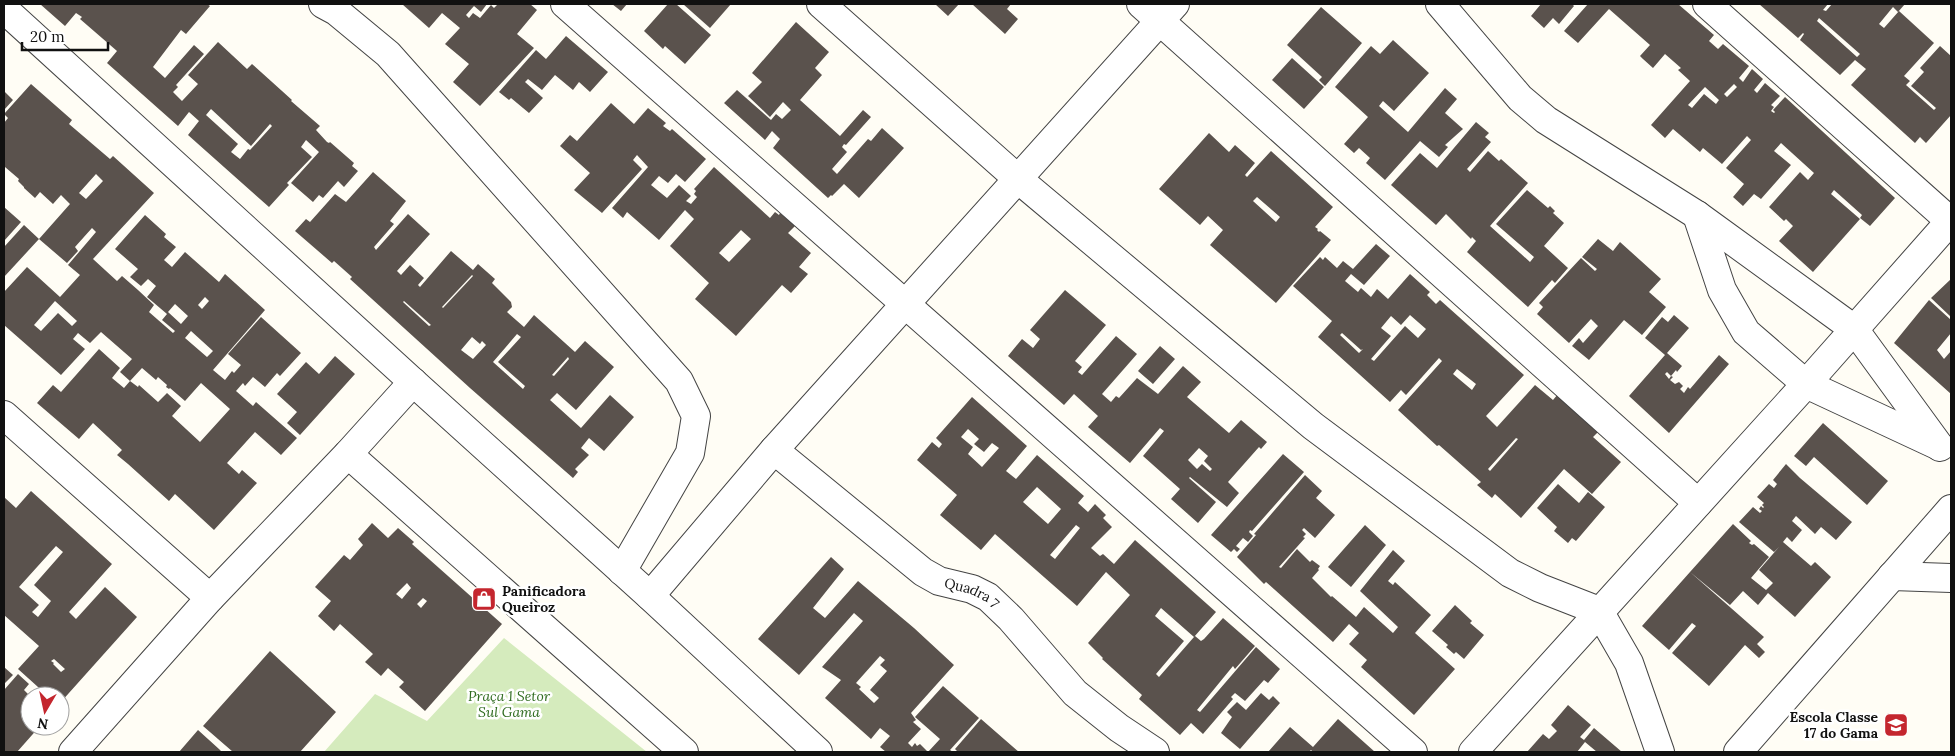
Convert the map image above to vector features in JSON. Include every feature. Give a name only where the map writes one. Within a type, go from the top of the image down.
[{"type":"street","points":[[324,4],[336,11],[388,54],[680,381],[696,416],[690,453],[622,571]]},
{"type":"street","points":[[565,4],[1413,752]]},
{"type":"street","points":[[821,4],[1018,179],[1312,426],[1510,573],[1540,588],[1599,611],[1629,664],[1660,752]]},
{"type":"street","points":[[1440,4],[1520,98],[1546,120],[1697,215],[1854,329],[1946,449]]},
{"type":"street","points":[[1473,752],[1806,384],[1951,220],[1707,4]]},
{"type":"street","points":[[4,9],[412,382],[650,596],[818,752]]},
{"type":"street","points":[[650,596],[774,450],[1018,179],[1159,9],[1698,503]]},
{"type":"street","points":[[1697,215],[1722,290],[1746,332],[1806,384],[1946,449]]},
{"type":"street","points":[[74,752],[210,598],[348,454],[412,382]]},
{"type":"street","points":[[4,415],[210,598]]},
{"type":"street","name":"Quadra 7","points":[[774,450],[924,572],[939,582],[972,589],[988,597],[1011,619],[1074,693],[1119,728],[1155,752]]},
{"type":"street","points":[[348,454],[684,752]]},
{"type":"street","points":[[1738,752],[1951,509]]},
{"type":"street","points":[[1892,576],[1951,578]]},
{"type":"green space","name":"Praça 1 Setor Sul Gama","points":[[504,638],[647,752],[324,752],[375,694],[427,721]]},
{"type":"building","points":[[40,4],[207,4],[210,6],[186,34],[181,30],[153,67],[165,78],[194,45],[204,54],[176,85],[178,87],[173,92],[182,101],[198,84],[188,75],[218,42],[247,69],[252,64],[292,100],[320,126],[316,130],[327,142],[330,142],[354,163],[352,166],[358,171],[344,187],[338,181],[323,198],[319,195],[313,202],[291,183],[319,152],[306,140],[301,147],[312,157],[287,183],[289,185],[269,207],[188,135],[199,121],[189,112],[178,126],[107,63],[117,51],[80,19],[82,17],[76,13],[65,26]],"holes":[[[211,109],[251,146],[270,124],[272,126],[240,159],[231,152],[238,144],[206,115]]]},
{"type":"building","points":[[402,4],[487,4],[481,12],[474,6],[466,15],[469,18],[473,13],[480,18],[491,5],[494,8],[498,4],[530,4],[537,10],[517,34],[534,48],[480,106],[453,82],[469,64],[445,44],[460,28],[442,13],[429,28]]},
{"type":"building","points":[[612,4],[627,4],[621,11]]},
{"type":"building","points":[[668,4],[676,4],[711,35],[685,64],[665,46],[663,49],[644,31]]},
{"type":"building","points":[[683,4],[731,4],[710,28]]},
{"type":"building","points":[[935,4],[959,4],[948,16]]},
{"type":"building","points":[[972,4],[1011,4],[1007,9],[1018,19],[1005,34]]},
{"type":"building","points":[[1541,4],[1572,4],[1574,6],[1559,24],[1553,18],[1544,28],[1531,16]]},
{"type":"building","points":[[1588,4],[1678,4],[1714,35],[1709,41],[1718,49],[1723,44],[1749,66],[1739,78],[1743,82],[1752,69],[1763,79],[1754,90],[1757,93],[1765,83],[1780,96],[1771,105],[1774,107],[1771,111],[1775,112],[1773,110],[1785,97],[1895,198],[1870,226],[1860,218],[1862,215],[1834,190],[1831,194],[1860,219],[1813,272],[1779,241],[1793,226],[1786,219],[1784,221],[1769,207],[1800,172],[1808,180],[1814,173],[1781,143],[1774,151],[1791,165],[1761,199],[1754,194],[1743,206],[1733,197],[1744,184],[1726,168],[1751,140],[1747,136],[1722,164],[1703,148],[1700,152],[1673,129],[1665,138],[1651,125],[1690,81],[1678,70],[1681,68],[1665,54],[1653,68],[1640,56],[1650,45],[1609,9],[1578,43],[1564,31]],"holes":[[[1734,84],[1737,87],[1727,97],[1724,94]],[[1705,87],[1719,100],[1716,104],[1704,94],[1692,108],[1688,105]]]},
{"type":"building","points":[[1759,4],[1828,4],[1823,10],[1826,11],[1832,4],[1905,4],[1898,12],[1893,7],[1879,24],[1884,28],[1899,11],[1934,43],[1904,76],[1910,81],[1906,85],[1934,110],[1936,108],[1911,86],[1924,72],[1920,68],[1940,46],[1951,56],[1951,115],[1926,143],[1920,137],[1915,143],[1851,85],[1866,69],[1855,60],[1840,75],[1800,40],[1803,33],[1798,38]],"holes":[[[1819,18],[1860,54],[1857,57],[1817,21]]]},
{"type":"building","points":[[1321,7],[1362,43],[1325,86],[1319,80],[1322,77],[1287,45]]},
{"type":"building","points":[[796,22],[829,52],[815,68],[822,75],[800,100],[840,136],[863,110],[871,117],[846,145],[844,144],[842,147],[847,152],[832,169],[837,174],[868,139],[871,141],[882,128],[904,148],[859,198],[844,184],[828,198],[773,148],[780,139],[772,131],[765,140],[724,103],[737,90],[771,120],[776,114],[782,119],[791,110],[783,102],[770,117],[748,96],[762,82],[752,73]]},
{"type":"building","points":[[566,36],[608,72],[590,92],[579,82],[573,90],[555,75],[542,90],[528,79],[525,82],[543,98],[529,113],[511,98],[509,100],[499,92],[536,50],[546,59]]},
{"type":"building","points":[[1393,40],[1429,73],[1394,111],[1383,101],[1379,106],[1408,132],[1445,88],[1457,99],[1445,113],[1463,129],[1445,145],[1448,147],[1439,157],[1420,141],[1385,180],[1366,163],[1370,158],[1359,148],[1354,153],[1344,144],[1368,117],[1335,87],[1371,46],[1380,54]]},
{"type":"building","points":[[1292,58],[1324,87],[1304,109],[1272,80]]},
{"type":"building","points":[[31,84],[72,120],[69,124],[110,159],[113,156],[154,193],[93,259],[117,281],[122,276],[138,290],[154,305],[149,312],[173,333],[175,331],[162,320],[167,314],[147,297],[156,286],[148,279],[141,286],[130,277],[138,269],[115,249],[145,215],[166,234],[164,237],[176,247],[164,260],[172,267],[185,252],[219,282],[225,274],[265,310],[213,370],[225,380],[232,371],[234,373],[241,365],[228,354],[261,317],[301,353],[280,376],[277,373],[265,387],[253,377],[245,386],[243,383],[236,391],[253,406],[256,402],[297,438],[281,455],[255,432],[227,463],[239,474],[242,470],[257,483],[214,530],[175,494],[169,501],[117,455],[122,450],[93,423],[79,439],[37,403],[53,385],[61,392],[99,349],[120,368],[112,378],[124,388],[130,381],[120,372],[132,359],[101,332],[90,343],[78,333],[73,339],[85,349],[61,375],[4,325],[4,292],[27,267],[60,297],[80,275],[68,265],[96,232],[92,228],[75,247],[78,251],[67,263],[39,239],[70,204],[61,195],[53,204],[40,192],[35,198],[18,181],[19,179],[4,168],[4,123],[8,118],[4,114]],"holes":[[[96,174],[103,181],[86,199],[79,193]],[[205,297],[209,301],[202,309],[198,305]],[[55,301],[77,321],[72,326],[58,313],[41,331],[34,325]],[[175,304],[188,316],[181,324],[168,312]],[[191,331],[213,351],[207,357],[185,338]],[[142,368],[156,380],[158,377],[167,385],[166,387],[170,388],[185,401],[201,383],[230,409],[200,442],[172,416],[181,406],[167,393],[158,402],[139,385],[138,387],[130,381]]]},
{"type":"building","points":[[4,91],[13,100],[4,110]]},
{"type":"building","points":[[611,103],[634,124],[648,108],[666,123],[663,126],[670,131],[672,129],[706,159],[685,182],[676,174],[668,183],[659,176],[651,185],[667,198],[679,185],[691,196],[686,201],[691,204],[697,197],[694,194],[696,191],[694,189],[714,167],[770,218],[775,212],[779,215],[780,213],[795,226],[788,233],[811,253],[799,267],[808,274],[791,293],[782,285],[736,336],[695,299],[709,283],[670,246],[694,219],[685,210],[659,240],[627,212],[623,218],[612,208],[648,167],[637,155],[633,160],[642,169],[602,213],[574,190],[590,173],[560,146],[570,135],[577,141]],"holes":[[[741,230],[751,239],[729,262],[719,253]]]},
{"type":"building","points":[[1476,122],[1489,133],[1485,137],[1491,142],[1467,169],[1470,172],[1488,151],[1499,161],[1501,159],[1528,183],[1490,226],[1530,262],[1534,257],[1496,224],[1527,190],[1548,208],[1550,206],[1555,211],[1553,213],[1564,223],[1544,246],[1568,268],[1555,283],[1552,280],[1528,307],[1467,252],[1476,241],[1472,237],[1471,239],[1446,214],[1436,225],[1391,185],[1420,153],[1437,168]]},
{"type":"building","points":[[1209,133],[1229,152],[1235,145],[1255,163],[1245,175],[1247,177],[1271,151],[1333,207],[1315,227],[1331,240],[1276,303],[1210,245],[1223,230],[1208,216],[1200,225],[1159,189]],"holes":[[[1257,197],[1280,217],[1276,222],[1253,201]]]},
{"type":"building","points":[[373,172],[406,201],[390,221],[394,224],[374,247],[376,250],[408,214],[430,234],[397,271],[401,275],[410,265],[424,278],[418,285],[420,287],[451,251],[473,270],[478,264],[495,279],[492,283],[511,302],[512,307],[507,312],[524,327],[534,315],[575,352],[585,341],[614,367],[576,410],[557,393],[550,400],[581,428],[610,395],[634,417],[604,451],[589,438],[581,448],[589,455],[575,469],[578,472],[573,478],[470,388],[350,279],[352,277],[334,261],[332,263],[295,231],[306,219],[310,222],[335,194],[346,202]],"holes":[[[472,275],[443,308],[442,307]],[[404,301],[431,325],[429,326]],[[517,334],[521,337],[498,362],[525,386],[523,389],[493,362]],[[472,337],[480,344],[482,341],[486,345],[473,359],[461,350]],[[568,357],[569,359],[554,376],[552,375]]]},
{"type":"building","points":[[4,207],[21,222],[4,241]]},
{"type":"building","points":[[24,225],[39,239],[4,277],[4,247]]},
{"type":"building","points":[[1598,239],[1613,251],[1620,242],[1661,279],[1649,292],[1666,307],[1642,335],[1624,320],[1589,360],[1572,346],[1579,338],[1583,343],[1598,326],[1591,319],[1569,343],[1537,314],[1543,307],[1539,303],[1581,258],[1595,271],[1597,269],[1582,257]]},
{"type":"building","points":[[1376,244],[1390,256],[1364,285],[1351,274],[1345,281],[1358,292],[1361,288],[1371,297],[1377,289],[1388,299],[1410,274],[1430,292],[1427,295],[1436,304],[1440,300],[1524,375],[1486,416],[1497,427],[1535,385],[1553,400],[1558,394],[1599,431],[1593,437],[1621,462],[1592,494],[1564,469],[1521,518],[1495,494],[1492,498],[1477,485],[1481,482],[1439,445],[1437,446],[1398,410],[1442,361],[1439,358],[1406,395],[1401,390],[1390,402],[1318,337],[1332,321],[1293,286],[1320,257],[1323,260],[1325,257],[1337,268],[1343,261],[1353,269]],"holes":[[[1410,315],[1426,329],[1418,338],[1405,326],[1374,361],[1371,359],[1391,336],[1381,328],[1391,316],[1401,325]],[[1342,333],[1361,350],[1363,349],[1359,353],[1340,335]],[[1457,369],[1476,384],[1472,390],[1453,374]],[[1516,438],[1518,439],[1490,471],[1488,469]]]},
{"type":"building","points":[[1951,279],[1951,317],[1931,298]]},
{"type":"building","points":[[1065,290],[1106,325],[1075,361],[1082,367],[1078,372],[1082,375],[1116,336],[1137,354],[1102,394],[1111,402],[1116,396],[1119,398],[1137,378],[1158,394],[1183,366],[1201,382],[1187,397],[1229,433],[1241,420],[1267,442],[1261,449],[1259,447],[1228,482],[1239,493],[1227,507],[1190,477],[1216,502],[1198,523],[1171,499],[1180,489],[1143,456],[1164,431],[1160,428],[1130,463],[1088,427],[1098,416],[1074,394],[1064,405],[1008,356],[1022,339],[1033,348],[1040,339],[1030,330]],"holes":[[[1199,448],[1208,456],[1204,461],[1212,469],[1210,471],[1202,464],[1197,469],[1188,460]]]},
{"type":"building","points":[[1929,300],[1951,320],[1951,333],[1937,350],[1944,359],[1951,351],[1951,394],[1894,343]]},
{"type":"building","points":[[1674,315],[1689,328],[1667,353],[1682,366],[1671,376],[1673,377],[1670,380],[1675,384],[1679,382],[1683,386],[1680,389],[1684,393],[1688,387],[1690,389],[1719,355],[1729,364],[1669,433],[1629,396],[1665,355],[1645,338],[1662,317],[1668,322]],"holes":[[[1667,372],[1671,376],[1669,379],[1665,374]]]},
{"type":"building","points":[[1160,346],[1175,359],[1153,384],[1138,371]]},
{"type":"building","points":[[335,356],[355,374],[300,435],[287,423],[297,412],[277,394],[306,362],[319,374]]},
{"type":"building","points":[[972,397],[1027,446],[1006,471],[1016,479],[1037,455],[1084,496],[1078,503],[1088,512],[1095,504],[1106,515],[1103,518],[1112,527],[1091,548],[1100,556],[1103,554],[1114,564],[1135,540],[1216,612],[1194,637],[1201,641],[1223,618],[1255,646],[1235,669],[1233,666],[1197,710],[1200,712],[1256,647],[1280,669],[1268,683],[1264,680],[1245,701],[1235,693],[1231,697],[1233,699],[1203,734],[1191,723],[1180,735],[1139,699],[1142,695],[1102,659],[1088,643],[1130,595],[1106,572],[1077,606],[995,534],[981,550],[940,515],[957,495],[917,460],[932,442],[939,448],[942,444],[936,438]],"holes":[[[968,429],[979,439],[974,444],[984,452],[992,443],[999,448],[982,467],[968,454],[973,447],[961,437]],[[1037,487],[1061,509],[1048,524],[1023,502]],[[1076,525],[1080,528],[1055,559],[1050,555]],[[1161,608],[1194,637],[1159,677],[1156,674],[1184,641],[1155,616]]]},
{"type":"building","points":[[1823,423],[1888,481],[1867,505],[1814,457],[1806,466],[1794,456]]},
{"type":"building","points":[[1283,454],[1304,472],[1252,531],[1250,530],[1249,532],[1253,536],[1248,542],[1243,538],[1236,546],[1240,549],[1237,552],[1234,549],[1231,552],[1211,535]]},
{"type":"building","points":[[1786,464],[1852,522],[1836,540],[1821,527],[1815,534],[1796,516],[1792,521],[1802,530],[1792,542],[1787,537],[1783,542],[1811,566],[1815,562],[1831,577],[1795,617],[1768,593],[1758,605],[1743,591],[1730,605],[1690,572],[1733,524],[1751,541],[1749,543],[1754,544],[1769,557],[1751,578],[1766,590],[1773,583],[1759,570],[1779,547],[1774,552],[1739,522],[1753,507],[1760,513],[1762,511],[1759,509],[1761,506],[1764,507],[1762,505],[1764,503],[1757,497],[1769,484],[1774,488],[1777,484],[1773,480]]},
{"type":"building","points":[[1305,475],[1322,491],[1316,498],[1335,515],[1315,538],[1304,528],[1302,530],[1306,534],[1303,537],[1305,538],[1279,567],[1281,568],[1297,549],[1310,562],[1312,560],[1320,566],[1312,578],[1331,597],[1356,617],[1364,607],[1393,633],[1398,627],[1360,591],[1393,550],[1405,561],[1388,581],[1393,585],[1395,582],[1431,615],[1415,633],[1455,669],[1414,715],[1361,667],[1367,660],[1349,644],[1359,633],[1349,624],[1333,642],[1266,582],[1264,584],[1237,557],[1256,535],[1254,534]]},
{"type":"building","points":[[1558,484],[1579,503],[1588,492],[1605,507],[1576,541],[1572,538],[1568,543],[1554,531],[1557,527],[1537,508]]},
{"type":"building","points":[[31,491],[112,564],[69,612],[76,619],[105,587],[137,617],[70,692],[70,686],[37,686],[18,669],[39,646],[4,615],[4,497],[16,508]],"holes":[[[56,546],[63,552],[34,585],[51,601],[38,617],[32,612],[39,605],[19,587]],[[54,659],[65,669],[61,672],[51,661]]]},
{"type":"building","points":[[372,523],[388,538],[398,528],[414,542],[412,544],[502,624],[425,711],[399,687],[404,682],[388,668],[381,676],[365,662],[373,654],[340,624],[334,631],[318,616],[331,601],[315,587],[344,555],[350,560],[363,545],[358,539]],"holes":[[[407,583],[411,588],[402,599],[396,594]],[[423,598],[427,601],[421,608],[417,604]]]},
{"type":"building","points":[[1365,525],[1386,545],[1351,587],[1328,567]]},
{"type":"building","points":[[831,557],[844,569],[813,608],[825,618],[858,581],[914,628],[954,665],[911,713],[916,720],[913,722],[921,729],[908,743],[912,747],[915,743],[917,746],[920,744],[928,752],[886,752],[880,747],[890,736],[880,728],[871,739],[825,698],[841,680],[822,667],[863,621],[854,613],[799,675],[758,639]],"holes":[[[880,656],[885,660],[880,665],[887,671],[870,690],[879,698],[874,703],[859,689],[861,687],[856,683]]]},
{"type":"building","points":[[1690,572],[1764,637],[1757,644],[1765,652],[1759,658],[1745,645],[1709,686],[1672,653],[1696,626],[1692,623],[1669,650],[1642,626]]},
{"type":"building","points":[[1455,605],[1472,621],[1470,623],[1484,635],[1464,659],[1446,647],[1448,645],[1432,631]]},
{"type":"building","points":[[270,651],[336,712],[300,752],[233,752],[203,726]]},
{"type":"building","points":[[4,667],[13,675],[4,684]]},
{"type":"building","points":[[18,674],[29,684],[27,686],[20,686],[20,736],[31,736],[17,752],[4,752],[4,690]]},
{"type":"building","points":[[943,686],[979,718],[950,750],[953,752],[928,752],[940,739],[915,717]]},
{"type":"building","points":[[1261,693],[1269,700],[1273,696],[1280,703],[1240,749],[1221,733],[1232,717],[1227,712],[1237,702],[1246,710]]},
{"type":"building","points":[[1568,705],[1591,725],[1580,737],[1584,740],[1594,728],[1622,752],[1597,752],[1585,742],[1577,752],[1527,752],[1543,734],[1549,739],[1557,731],[1551,725]]},
{"type":"building","points":[[981,719],[1019,752],[958,752],[955,749]]},
{"type":"building","points":[[1338,719],[1375,752],[1313,752],[1311,750],[1309,752],[1268,752],[1290,727],[1313,747]]},
{"type":"building","points":[[198,730],[219,749],[222,752],[179,752]]},
{"type":"place","name":"Panificadora Queiroz","points":[[484,599]]},
{"type":"place","name":"Escola Classe 17 do Gama","points":[[1896,725]]}]
